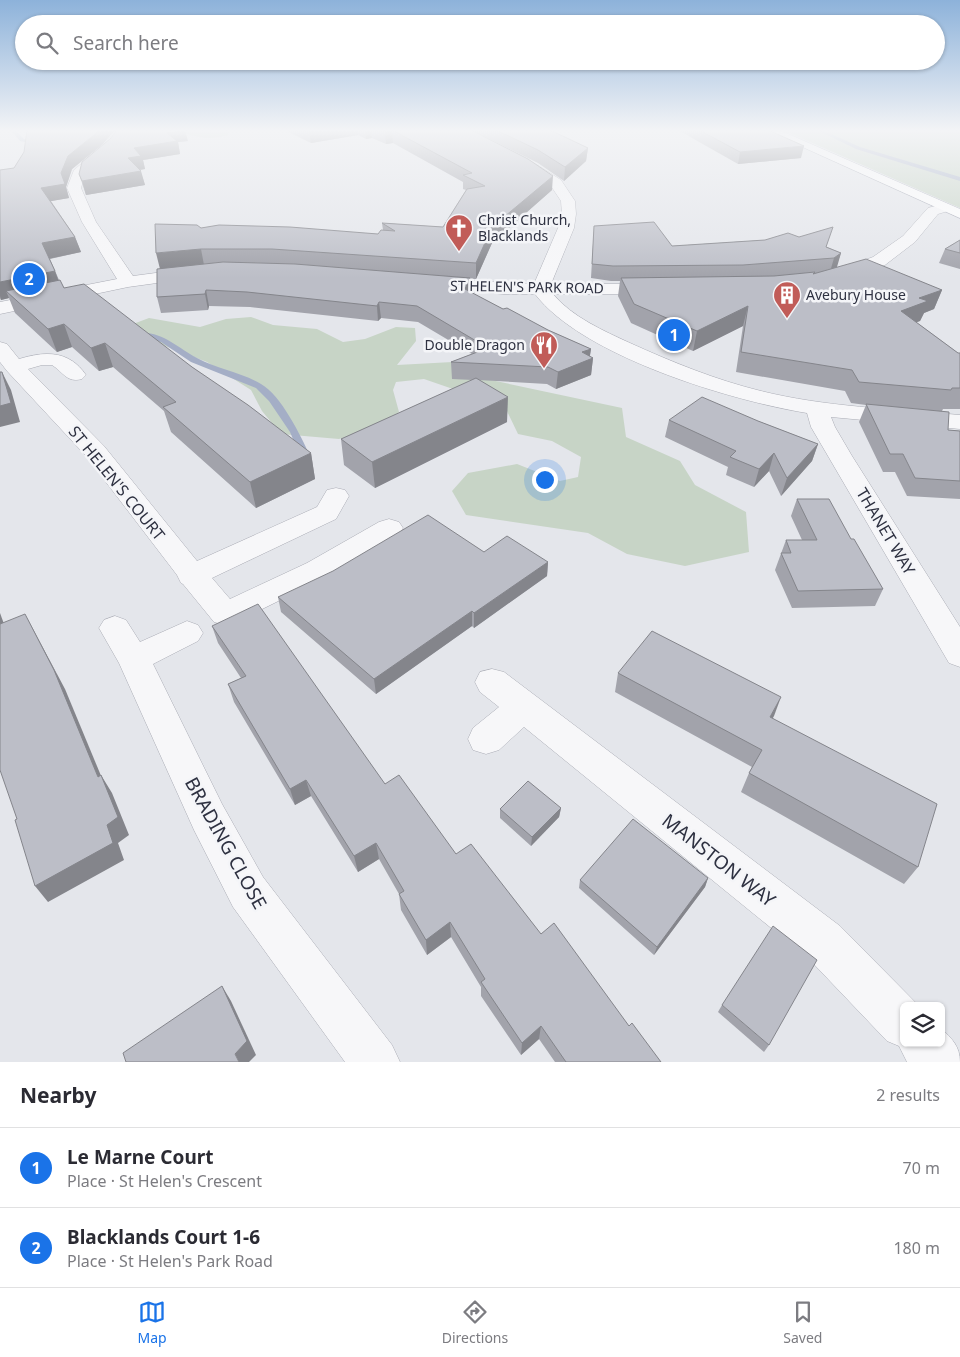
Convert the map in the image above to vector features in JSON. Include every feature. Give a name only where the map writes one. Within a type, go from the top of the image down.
[{"type":"main road","points":[[881,180],[960,214]]},
{"type":"street","points":[[77,180],[74,188],[89,222],[128,282]]},
{"type":"street","points":[[550,180],[556,183],[568,201],[569,214],[566,228],[540,289],[544,298],[552,307],[586,330],[674,369],[751,396],[816,407],[960,422]]},
{"type":"street","points":[[826,279],[879,261],[909,239],[933,211],[944,208]]},
{"type":"street","points":[[0,308],[128,282],[208,272]]},
{"type":"street","name":"ST HELEN'S PARK ROAD","points":[[418,283],[540,289],[678,289]]},
{"type":"street","points":[[7,358],[60,361],[75,374]]},
{"type":"street","name":"ST HELEN'S COURT","points":[[7,358],[94,451],[191,576],[225,614],[317,570],[389,528]]},
{"type":"street","name":"THANET WAY","points":[[816,407],[823,427],[960,654]]},
{"type":"street","points":[[191,576],[327,513],[336,496]]},
{"type":"street","name":"BRADING CLOSE","points":[[187,633],[124,643],[208,817],[248,892],[375,1062]]},
{"type":"street","name":"MANSTON WAY","points":[[492,682],[824,942],[900,1020]]},
{"type":"street","points":[[486,739],[524,707]]},
{"type":"street","points":[[926,1047],[940,1062]]},
{"type":"green space","points":[[895,180],[960,180],[960,208]]},
{"type":"green space","points":[[251,317],[273,325],[317,329],[343,342],[365,339],[396,327],[415,328],[416,341],[397,365],[471,361],[491,380],[622,408],[626,437],[680,461],[695,485],[746,512],[749,552],[685,566],[627,554],[588,533],[466,515],[452,491],[468,473],[517,464],[560,481],[578,477],[581,457],[552,441],[518,434],[505,407],[424,379],[396,382],[393,390],[399,412],[375,429],[339,439],[281,434],[262,411],[251,390],[207,362],[152,341],[133,324],[149,318],[200,327],[226,319]]},
{"type":"building","points":[[0,180],[63,180],[65,184],[41,188],[75,237],[42,243],[55,271],[0,282]]},
{"type":"building","points":[[472,180],[549,180],[492,227],[476,263],[272,249],[201,249],[156,253],[155,224],[197,225],[201,228],[219,225],[290,227],[378,234],[381,230],[395,231],[382,223],[443,227],[467,189],[485,186]]},
{"type":"building","points":[[654,222],[672,246],[765,240],[788,233],[799,237],[833,227],[826,247],[841,253],[834,258],[743,265],[613,266],[592,264],[594,226]]},
{"type":"building","points":[[960,240],[960,253],[945,249]]},
{"type":"building","points":[[866,259],[942,290],[919,298],[928,301],[901,311],[960,353],[960,388],[952,388],[951,390],[859,382],[852,370],[741,352],[748,306],[697,331],[634,304],[621,278],[774,276],[815,272],[813,274]]},
{"type":"building","points":[[223,262],[295,264],[470,278],[465,289],[503,309],[507,308],[548,330],[591,349],[582,352],[593,358],[558,372],[548,367],[451,362],[488,348],[417,306],[379,302],[377,306],[247,292],[206,290],[205,294],[157,297],[157,269]]},
{"type":"building","points":[[60,280],[64,288],[84,284],[192,367],[248,405],[311,453],[250,482],[163,407],[176,402],[105,343],[91,348],[64,324],[48,329],[6,291]]},
{"type":"building","points":[[0,372],[2,372],[11,403],[0,406]]},
{"type":"building","points":[[476,378],[508,397],[372,462],[341,439]]},
{"type":"building","points":[[702,397],[818,444],[787,478],[774,453],[759,469],[730,457],[736,451],[669,420]]},
{"type":"building","points":[[866,404],[949,412],[948,430],[960,431],[960,481],[915,478],[903,454],[890,454]]},
{"type":"building","points":[[797,499],[829,499],[851,539],[854,539],[883,589],[798,591],[781,553],[791,553],[786,540],[817,540]]},
{"type":"building","points":[[428,515],[484,552],[507,536],[548,562],[474,613],[472,611],[374,679],[278,597],[333,571]]},
{"type":"building","points":[[258,604],[385,784],[399,775],[456,854],[471,844],[541,934],[554,923],[629,1026],[632,1023],[661,1062],[566,1062],[541,1026],[522,1043],[481,982],[485,979],[450,922],[426,940],[399,894],[404,891],[376,843],[354,856],[306,780],[290,789],[228,684],[246,676],[212,626]]},
{"type":"building","points":[[25,614],[54,670],[98,777],[101,775],[118,817],[107,825],[113,843],[35,886],[15,820],[17,819],[0,770],[0,624]]},
{"type":"building","points":[[652,631],[781,697],[770,717],[937,804],[918,867],[749,773],[762,750],[618,673]]},
{"type":"building","points":[[528,781],[561,808],[532,837],[500,809]]},
{"type":"building","points":[[633,819],[708,878],[657,947],[580,880]]},
{"type":"building","points":[[773,926],[817,960],[769,1045],[722,1005]]},
{"type":"building","points":[[222,986],[247,1041],[235,1054],[239,1062],[126,1062],[123,1053]]},
{"type":"waterway","points":[[141,335],[164,340],[194,360],[259,386],[272,399],[295,432],[305,456]]},
{"type":"place","name":"Christ Church, Blacklands","points":[[459,252]]},
{"type":"place","name":"Blacklands Court 1-6","points":[[29,279]]},
{"type":"place","name":"Avebury House","points":[[787,319]]},
{"type":"place","name":"Le Marne Court","points":[[674,335]]},
{"type":"place","name":"Double Dragon","points":[[544,369]]}]
